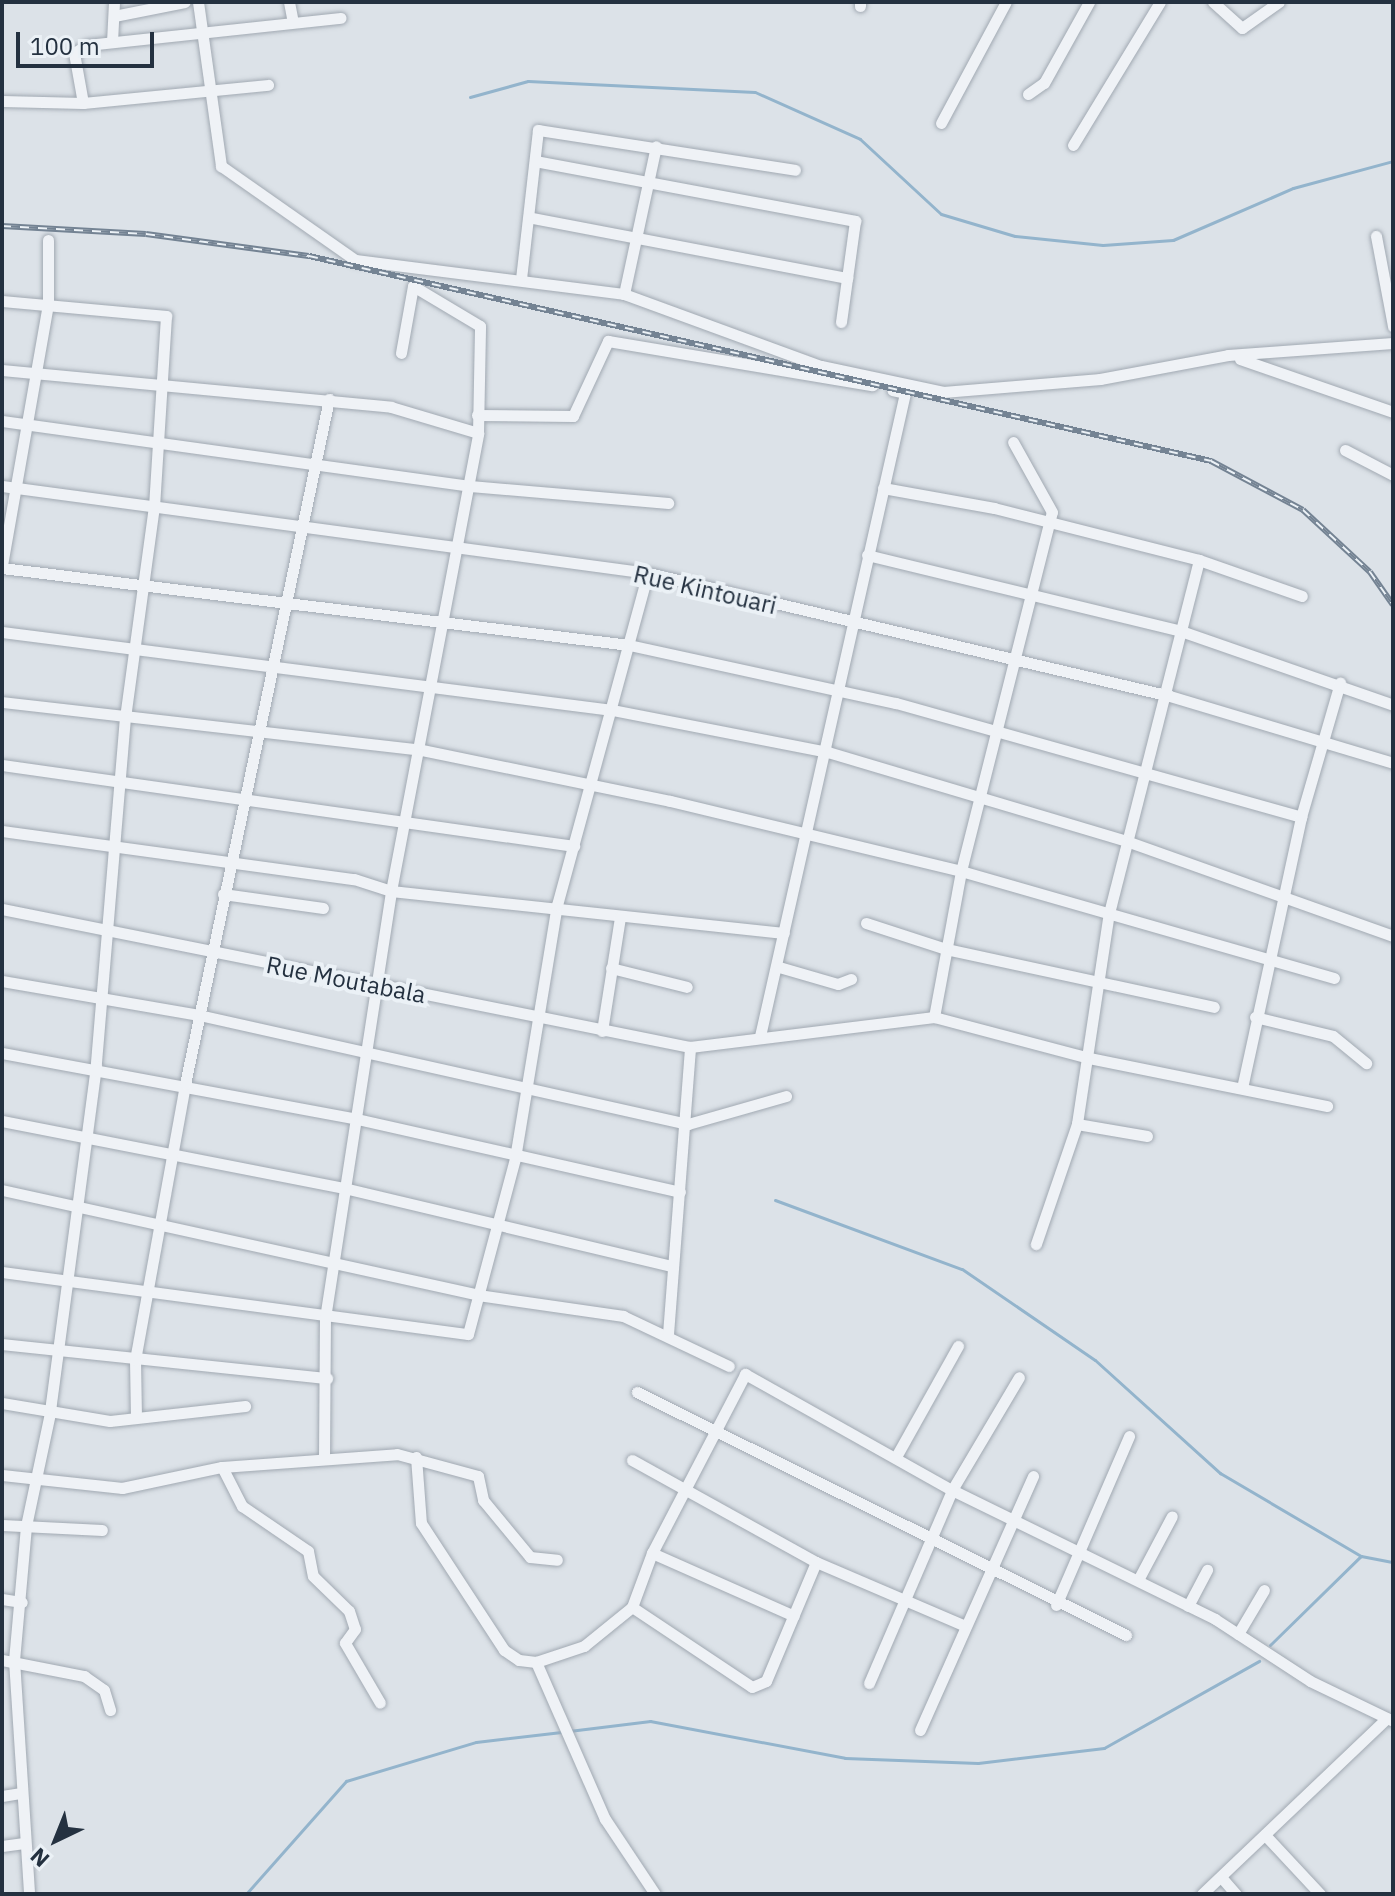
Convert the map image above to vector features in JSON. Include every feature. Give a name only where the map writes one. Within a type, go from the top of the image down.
[{"type":"street","points":[[112,42],[114,2]]},
{"type":"street","points":[[114,16],[185,2]]},
{"type":"street","points":[[198,2],[206,32],[221,166],[355,260],[624,294],[821,366],[943,392],[1100,379],[1228,355],[1393,343]]},
{"type":"street","points":[[289,2],[293,22]]},
{"type":"street","points":[[941,123],[1006,2]]},
{"type":"street","points":[[1028,94],[1044,83],[1089,2]]},
{"type":"street","points":[[1073,145],[1160,2]]},
{"type":"street","points":[[1213,2],[1242,28],[1279,2]]},
{"type":"street","points":[[83,103],[74,53],[112,42],[341,18]]},
{"type":"street","points":[[2,101],[83,103],[268,85]]},
{"type":"street","points":[[521,279],[532,218],[538,130],[795,170]]},
{"type":"street","points":[[624,294],[656,146]]},
{"type":"street","points":[[535,161],[855,221],[841,322]]},
{"type":"street","points":[[532,218],[847,278]]},
{"type":"street","points":[[1376,236],[1393,326]]},
{"type":"street","points":[[48,240],[48,304],[2,566],[629,645],[838,690],[1301,817]]},
{"type":"street","points":[[324,1458],[327,1378],[325,1318],[337,1266],[344,1188],[380,987],[391,891],[441,620],[470,486],[478,433],[480,326],[413,286],[401,353]]},
{"type":"street","points":[[2,301],[166,316],[154,506],[140,582],[125,717],[96,1066],[78,1205],[54,1351],[50,1413],[26,1526],[22,1602],[8,1660],[16,1715],[29,1894]]},
{"type":"street","points":[[477,415],[573,416],[608,341],[775,367],[905,393],[851,626],[810,832],[760,1036]]},
{"type":"street","points":[[1228,355],[1393,412]]},
{"type":"street","points":[[2,370],[391,407],[478,433]]},
{"type":"street","points":[[136,1417],[135,1360],[176,1155],[185,1084],[283,600],[303,527],[329,399]]},
{"type":"street","points":[[2,421],[157,439],[470,486],[668,503]]},
{"type":"street","points":[[1013,442],[1052,506],[961,871],[934,1017],[1089,1058],[1327,1106]]},
{"type":"street","points":[[1345,450],[1393,475]]},
{"type":"street","name":"Rue Kintouari","points":[[2,486],[648,573],[851,626],[1170,696],[1323,745],[1393,763]]},
{"type":"street","points":[[883,488],[1049,521],[1199,560],[1302,596]]},
{"type":"street","points":[[867,555],[1029,590],[1181,631],[1340,683],[1393,705]]},
{"type":"street","points":[[1036,1244],[1077,1124],[1102,983],[1109,912],[1170,696],[1181,631],[1199,560]]},
{"type":"street","points":[[2,1272],[325,1318],[468,1334],[515,1158],[528,1092],[535,1017],[557,905],[648,573]]},
{"type":"street","points":[[2,632],[133,646],[428,688],[612,710],[828,752],[978,800],[1129,842],[1283,894],[1393,936]]},
{"type":"street","points":[[1242,1088],[1255,1017],[1301,817],[1340,683]]},
{"type":"street","points":[[2,702],[417,749],[591,784],[810,832],[961,871],[1269,956],[1334,978]]},
{"type":"street","points":[[2,765],[245,796],[574,846]]},
{"type":"street","points":[[2,831],[230,861],[391,891],[557,905],[620,917],[784,933]]},
{"type":"street","points":[[223,894],[323,908]]},
{"type":"street","name":"Rue Moutabala","points":[[2,909],[690,1047],[934,1017]]},
{"type":"street","points":[[602,1031],[620,917]]},
{"type":"street","points":[[866,923],[946,949],[1214,1007]]},
{"type":"street","points":[[779,967],[838,984],[851,979]]},
{"type":"street","points":[[611,968],[687,987]]},
{"type":"street","points":[[2,981],[101,995],[199,1015],[528,1092],[688,1124],[786,1096]]},
{"type":"street","points":[[1255,1017],[1333,1036],[1366,1063]]},
{"type":"street","points":[[668,1334],[672,1266],[688,1124],[690,1047]]},
{"type":"street","points":[[2,1053],[96,1066],[357,1119],[515,1158],[680,1192]]},
{"type":"street","points":[[2,1121],[344,1188],[495,1227],[672,1266]]},
{"type":"street","points":[[1077,1124],[1147,1136]]},
{"type":"street","points":[[2,1190],[161,1222],[337,1266],[478,1295],[623,1316],[668,1334],[729,1366]]},
{"type":"street","points":[[2,1344],[327,1378]]},
{"type":"street","points":[[897,1455],[958,1346]]},
{"type":"street","points":[[416,1457],[426,1531],[504,1650],[536,1662],[593,1642],[632,1607],[652,1553],[718,1434],[745,1374],[897,1455],[952,1490],[1188,1606],[1310,1681],[1390,1719],[1202,1894]]},
{"type":"street","points":[[869,1683],[952,1490],[1019,1377]]},
{"type":"street","points":[[637,1392],[929,1541],[989,1568],[1056,1605],[1126,1635]]},
{"type":"street","points":[[2,1403],[50,1413],[136,1417],[245,1406]]},
{"type":"street","points":[[1056,1605],[1129,1436]]},
{"type":"street","points":[[2,1475],[122,1488],[222,1467],[324,1458],[416,1457],[478,1476],[483,1500],[530,1557],[557,1560]]},
{"type":"street","points":[[632,1460],[686,1493],[816,1562],[902,1604],[963,1625]]},
{"type":"street","points":[[222,1467],[242,1506],[308,1551],[313,1576],[349,1611],[355,1629],[345,1643],[380,1703]]},
{"type":"street","points":[[920,1730],[963,1625],[1033,1476]]},
{"type":"street","points":[[1138,1580],[1172,1516]]},
{"type":"street","points":[[2,1525],[102,1530]]},
{"type":"street","points":[[652,1553],[794,1616]]},
{"type":"street","points":[[632,1607],[752,1687],[766,1681],[816,1562]]},
{"type":"street","points":[[1188,1606],[1207,1570]]},
{"type":"street","points":[[1238,1634],[1264,1590]]},
{"type":"street","points":[[2,1599],[22,1602]]},
{"type":"street","points":[[8,1660],[84,1676],[104,1690],[110,1710]]},
{"type":"street","points":[[536,1662],[605,1819],[655,1894]]},
{"type":"street","points":[[2,1717],[16,1715]]},
{"type":"street","points":[[2,1796],[20,1793]]},
{"type":"street","points":[[1265,1835],[1320,1894]]},
{"type":"street","points":[[2,1846],[24,1843]]},
{"type":"street","points":[[1221,1877],[1236,1894]]},
{"type":"waterway","points":[[470,97],[528,81],[755,92],[860,139],[941,214],[1015,236],[1103,245],[1173,240],[1293,188],[1393,161]]},
{"type":"waterway","points":[[775,1200],[962,1269],[1095,1360],[1220,1473],[1361,1556]]},
{"type":"waterway","points":[[1270,1645],[1361,1556],[1393,1562]]},
{"type":"waterway","points":[[569,1731],[650,1721],[845,1758],[978,1763],[1104,1748],[1259,1661]]},
{"type":"waterway","points":[[246,1894],[346,1781],[476,1742],[561,1732]]},
{"type":"railway","points":[[2,226],[146,234],[309,256],[1211,461],[1303,510],[1370,572],[1393,605]]}]
